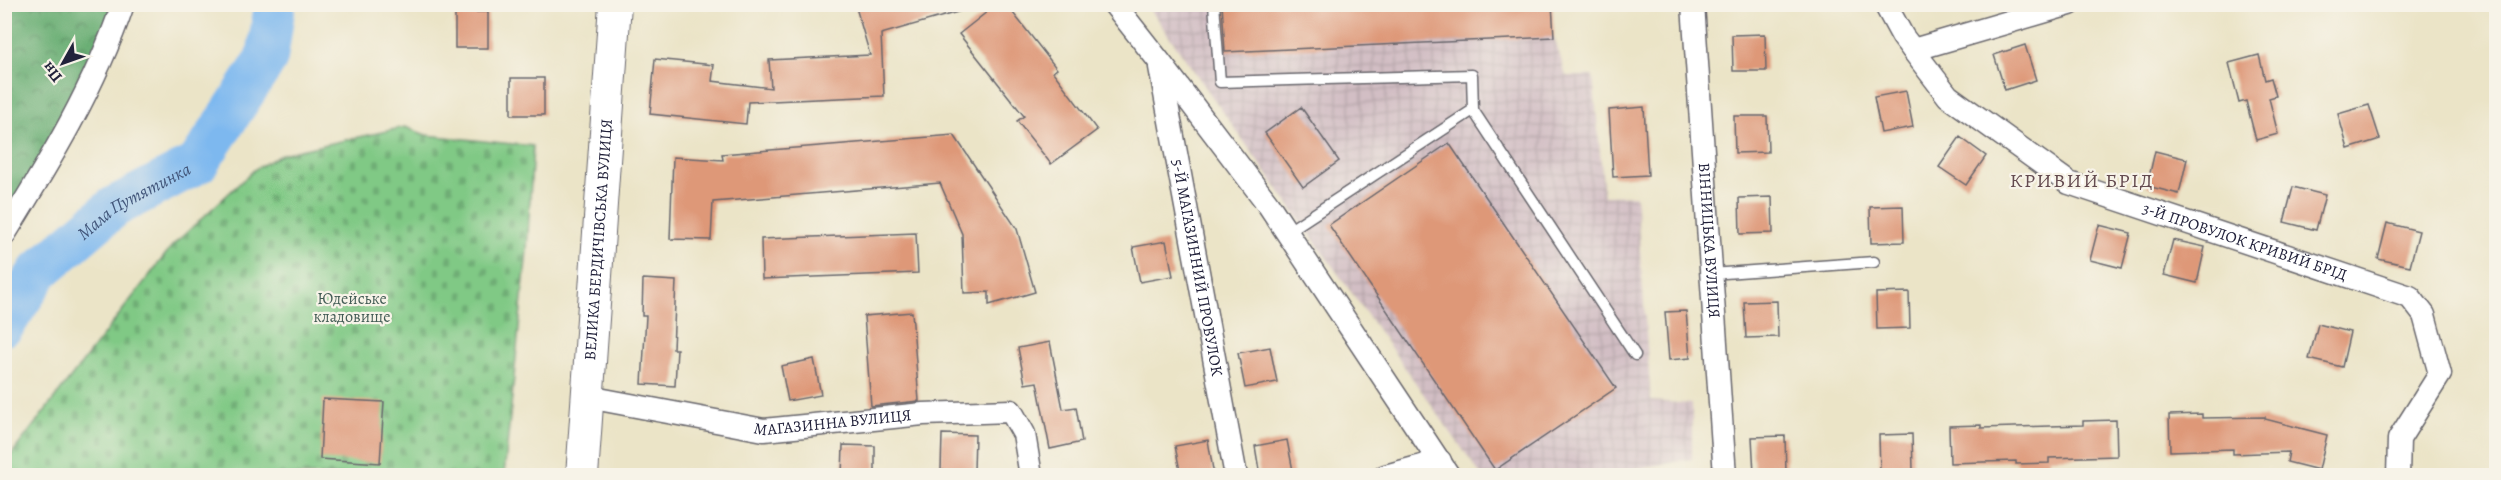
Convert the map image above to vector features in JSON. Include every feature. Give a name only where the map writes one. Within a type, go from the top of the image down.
[{"type":"main road","name":"ВЕЛИКА БЕРДИЧІВСЬКА ВУЛИЦЯ","points":[[565,476],[596,4]]},
{"type":"main road","name":"ВЕЛИКА БЕРДИЧІВСЬКА ВУЛИЦЯ","points":[[582,476],[615,4]]},
{"type":"street","points":[[4,235],[54,155],[109,45],[123,4]]},
{"type":"street","points":[[1114,4],[1287,232],[1444,468],[1385,476]]},
{"type":"street","name":"ВІННИЦЬКА ВУЛИЦЯ","points":[[1693,4],[1725,476]]},
{"type":"street","name":"3-Й ПРОВУЛОК КРИВИЙ БРІД","points":[[1885,4],[1913,50],[1948,96],[2069,183],[2410,297],[2424,315],[2440,374],[2399,439],[2398,476]]},
{"type":"street","points":[[1913,50],[2070,4]]},
{"type":"street","name":"5-Й МАГАЗИННИЙ ПРОВУЛОК","points":[[1159,61],[1236,476]]},
{"type":"street","name":"МАГАЗИННА ВУЛИЦЯ","points":[[588,397],[764,430],[923,414],[1011,411],[1024,434],[1031,476]]},
{"type":"lane","points":[[1214,4],[1220,82],[1472,75],[1473,110],[1635,355]]},
{"type":"lane","points":[[1287,232],[1473,110]]},
{"type":"lane","points":[[1711,274],[1874,262]]},
{"type":"shaded area","points":[[1147,5],[1552,5],[1554,37],[1566,76],[1593,76],[1604,196],[1636,195],[1651,401],[1692,404],[1692,459],[1601,475],[1481,475]]},
{"type":"green space","points":[[5,5],[112,5],[107,39],[5,232]]},
{"type":"green space","name":"Юдейське кладовище","points":[[405,127],[426,135],[533,146],[527,250],[504,475],[5,476],[4,464],[172,246],[255,169],[282,154]]},
{"type":"building","points":[[855,4],[965,4],[965,10],[881,34],[884,96],[748,102],[746,124],[650,114],[655,59],[714,65],[712,81],[771,88],[769,60],[870,55]]},
{"type":"building","points":[[997,4],[1006,4],[1057,69],[1053,72],[1097,130],[1051,164],[1017,121],[1024,116],[959,34]]},
{"type":"building","points":[[1222,4],[1552,4],[1554,37],[1225,52]]},
{"type":"building","points":[[455,12],[488,12],[488,48],[455,48]]},
{"type":"building","points":[[1765,34],[1766,71],[1733,71],[1732,35]]},
{"type":"building","points":[[2025,45],[2036,80],[2005,90],[1994,55]]},
{"type":"building","points":[[2259,55],[2265,80],[2271,78],[2276,96],[2269,98],[2278,134],[2256,140],[2246,101],[2239,103],[2229,63]]},
{"type":"building","points":[[511,78],[544,78],[544,115],[511,115]]},
{"type":"building","points":[[1906,91],[1913,127],[1881,133],[1874,97]]},
{"type":"building","points":[[2369,105],[2380,139],[2348,149],[2338,114]]},
{"type":"building","points":[[1301,107],[1339,161],[1303,187],[1265,133]]},
{"type":"building","points":[[1644,107],[1648,175],[1613,177],[1609,110]]},
{"type":"building","points":[[1734,116],[1767,116],[1768,152],[1735,153]]},
{"type":"building","points":[[954,135],[1017,229],[1035,292],[989,305],[989,292],[964,293],[962,234],[940,183],[713,202],[711,240],[670,239],[673,157],[723,160],[722,154]]},
{"type":"building","points":[[1960,137],[1986,156],[1966,185],[1939,167]]},
{"type":"building","points":[[1449,143],[1616,388],[1495,470],[1329,225]]},
{"type":"building","points":[[2155,151],[2187,159],[2179,194],[2147,186]]},
{"type":"building","points":[[2293,187],[2325,195],[2316,230],[2284,222]]},
{"type":"building","points":[[1772,197],[1773,233],[1740,234],[1739,198]]},
{"type":"building","points":[[1903,206],[1904,242],[1871,243],[1870,207]]},
{"type":"building","points":[[2387,223],[2419,231],[2410,266],[2378,259]]},
{"type":"building","points":[[2099,225],[2131,233],[2122,268],[2090,260]]},
{"type":"building","points":[[916,233],[918,273],[762,279],[761,239]]},
{"type":"building","points":[[2173,240],[2205,247],[2197,283],[2164,275]]},
{"type":"building","points":[[1166,241],[1173,276],[1140,282],[1133,247]]},
{"type":"building","points":[[643,279],[676,281],[673,349],[677,349],[675,386],[642,384],[646,316],[642,316]]},
{"type":"building","points":[[1909,292],[1910,328],[1877,329],[1876,293]]},
{"type":"building","points":[[1777,301],[1778,337],[1746,338],[1744,302]]},
{"type":"building","points":[[1686,311],[1690,358],[1669,360],[1665,312]]},
{"type":"building","points":[[912,312],[919,401],[871,406],[864,316]]},
{"type":"building","points":[[2318,324],[2350,332],[2342,367],[2309,359]]},
{"type":"building","points":[[1050,342],[1063,409],[1076,407],[1082,442],[1050,449],[1037,382],[1025,384],[1018,348]]},
{"type":"building","points":[[1270,347],[1277,382],[1245,388],[1238,353]]},
{"type":"building","points":[[814,359],[821,395],[788,401],[781,366]]},
{"type":"building","points":[[323,399],[384,402],[380,463],[320,459]]},
{"type":"building","points":[[2202,414],[2202,418],[2265,417],[2265,419],[2327,435],[2319,470],[2287,462],[2289,452],[2233,454],[2233,449],[2170,451],[2169,415]]},
{"type":"building","points":[[2116,420],[2117,456],[2049,458],[2049,463],[2016,464],[2016,461],[1950,463],[1949,426],[1981,425],[1981,428],[2083,425],[2083,421]]},
{"type":"building","points":[[942,434],[975,435],[974,471],[941,470]]},
{"type":"building","points":[[1912,434],[1913,470],[1880,471],[1879,435]]},
{"type":"building","points":[[1785,436],[1786,473],[1754,474],[1752,437]]},
{"type":"building","points":[[1208,440],[1214,476],[1181,476],[1175,446]]},
{"type":"building","points":[[1287,440],[1294,476],[1260,476],[1255,446]]},
{"type":"building","points":[[843,445],[875,446],[875,476],[842,476]]},
{"type":"waterway","name":"Мала Путятинка","points":[[4,325],[39,271],[114,207],[198,163],[267,58],[275,4]]},
{"type":"district","name":"КРИВИЙ БРІД","points":[[2082,180]]}]
